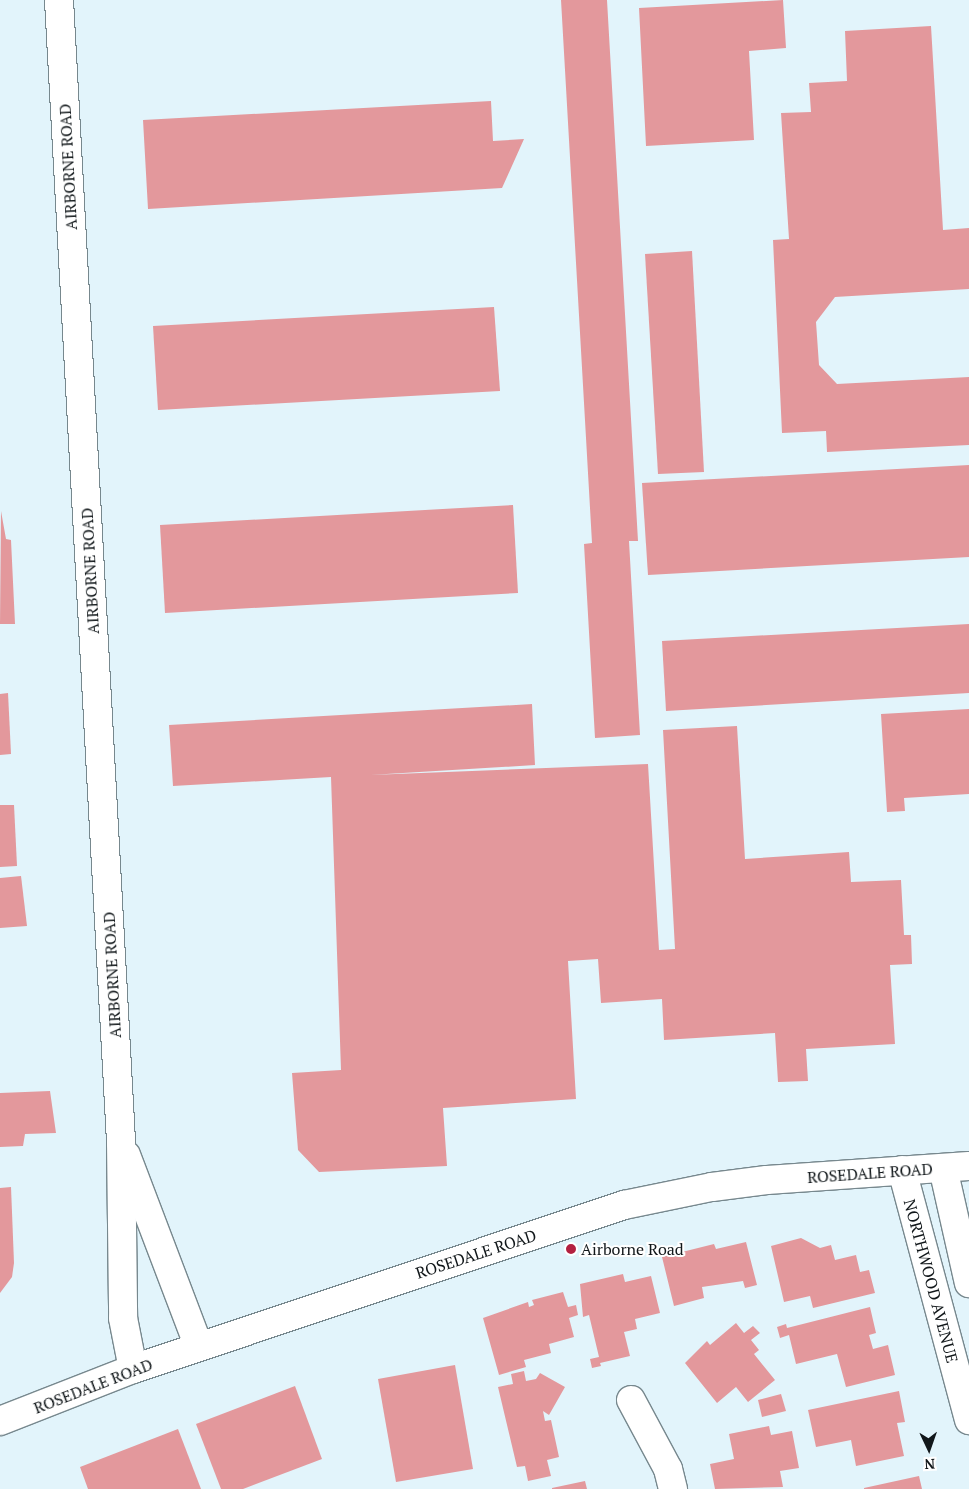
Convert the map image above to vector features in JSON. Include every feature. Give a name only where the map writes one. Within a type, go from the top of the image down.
[{"type":"street","name":"AIRBORNE ROAD","points":[[59,0],[121,1142],[123,1318],[134,1369]]},
{"type":"street","name":"AIRBORNE ROAD","points":[[121,1142],[199,1347]]},
{"type":"street","name":"ROSEDALE ROAD","points":[[0,1421],[134,1369],[658,1196],[822,1174],[956,1167]]},
{"type":"street","points":[[956,1167],[969,1283]]},
{"type":"street","name":"NORTHWOOD AVENUE","points":[[902,1170],[969,1420]]},
{"type":"street","points":[[631,1400],[668,1469],[673,1489]]},
{"type":"building","points":[[561,0],[607,0],[638,541],[629,541],[640,735],[595,738],[584,544],[592,543]]},
{"type":"building","points":[[783,0],[786,48],[749,51],[754,140],[646,146],[639,8]]},
{"type":"building","points":[[931,26],[943,230],[969,228],[969,289],[835,297],[816,322],[819,365],[837,384],[969,377],[969,445],[827,452],[826,431],[782,433],[773,240],[789,239],[781,113],[811,112],[809,83],[847,81],[845,31]]},
{"type":"building","points":[[491,101],[493,141],[524,139],[502,188],[148,209],[143,120]]},
{"type":"building","points":[[692,251],[704,472],[658,474],[645,254]]},
{"type":"building","points":[[494,307],[500,391],[158,410],[153,326]]},
{"type":"building","points":[[969,465],[969,557],[648,575],[642,483]]},
{"type":"building","points":[[513,505],[518,593],[165,613],[160,525]]},
{"type":"building","points":[[1,511],[6,539],[11,540],[15,624],[0,624]]},
{"type":"building","points":[[969,624],[969,693],[666,711],[662,641]]},
{"type":"building","points":[[8,693],[11,754],[0,755],[0,694]]},
{"type":"building","points":[[532,704],[535,765],[370,775],[648,764],[659,950],[675,949],[663,730],[737,726],[745,859],[849,852],[851,882],[901,880],[904,935],[911,935],[912,964],[890,965],[895,1044],[806,1049],[808,1081],[778,1082],[775,1033],[664,1040],[662,999],[601,1003],[598,959],[568,961],[576,1099],[443,1108],[447,1166],[319,1172],[298,1150],[292,1073],[341,1070],[331,777],[173,786],[169,725]]},
{"type":"building","points":[[969,709],[969,794],[904,798],[905,811],[887,812],[881,714]]},
{"type":"building","points":[[0,805],[14,805],[17,866],[0,867]]},
{"type":"building","points":[[21,876],[27,926],[0,928],[0,878]]},
{"type":"building","points":[[50,1091],[56,1133],[25,1134],[23,1146],[0,1147],[0,1093]]},
{"type":"building","points":[[11,1187],[14,1263],[12,1277],[0,1293],[0,1188]]},
{"type":"building","points":[[801,1238],[820,1248],[831,1245],[835,1260],[856,1255],[860,1272],[869,1270],[875,1293],[813,1308],[810,1296],[784,1302],[771,1246]]},
{"type":"building","points":[[746,1242],[757,1285],[745,1288],[743,1281],[702,1287],[704,1298],[674,1306],[662,1257],[714,1244],[716,1249]]},
{"type":"building","points":[[623,1274],[625,1282],[651,1276],[660,1313],[635,1319],[637,1329],[624,1332],[630,1356],[600,1363],[601,1366],[592,1368],[590,1359],[599,1357],[589,1315],[583,1317],[580,1284]]},
{"type":"building","points":[[563,1292],[568,1307],[576,1305],[578,1315],[569,1318],[574,1337],[549,1344],[551,1353],[524,1360],[526,1367],[499,1375],[483,1318],[528,1302],[529,1307],[534,1305],[532,1300]]},
{"type":"building","points":[[870,1307],[876,1333],[869,1335],[873,1349],[888,1345],[895,1375],[846,1387],[837,1354],[796,1364],[789,1335],[780,1338],[777,1327],[786,1324],[787,1328]]},
{"type":"building","points":[[736,1323],[744,1333],[753,1326],[760,1333],[751,1340],[759,1350],[754,1354],[775,1380],[748,1402],[736,1387],[717,1403],[685,1363],[707,1341],[710,1345]]},
{"type":"building","points":[[455,1365],[473,1469],[396,1482],[378,1379]]},
{"type":"building","points":[[524,1371],[526,1381],[536,1379],[540,1373],[565,1387],[549,1415],[543,1411],[545,1421],[551,1420],[559,1457],[547,1460],[551,1476],[528,1481],[525,1466],[517,1467],[498,1387],[513,1384],[511,1374]]},
{"type":"building","points":[[295,1386],[322,1459],[243,1489],[221,1489],[196,1424]]},
{"type":"building","points":[[899,1391],[905,1422],[897,1423],[904,1456],[856,1466],[851,1440],[816,1447],[808,1410]]},
{"type":"building","points":[[781,1394],[786,1411],[762,1417],[758,1400]]},
{"type":"building","points":[[769,1426],[771,1435],[792,1431],[799,1468],[780,1471],[783,1487],[715,1489],[710,1464],[734,1459],[729,1434]]},
{"type":"building","points":[[178,1429],[201,1489],[88,1489],[80,1467]]},
{"type":"building","points":[[919,1476],[922,1489],[864,1489],[864,1488]]},
{"type":"building","points":[[585,1481],[587,1489],[552,1489],[552,1488]]},
{"type":"place","name":"Airborne Road","points":[[571,1249]]}]
